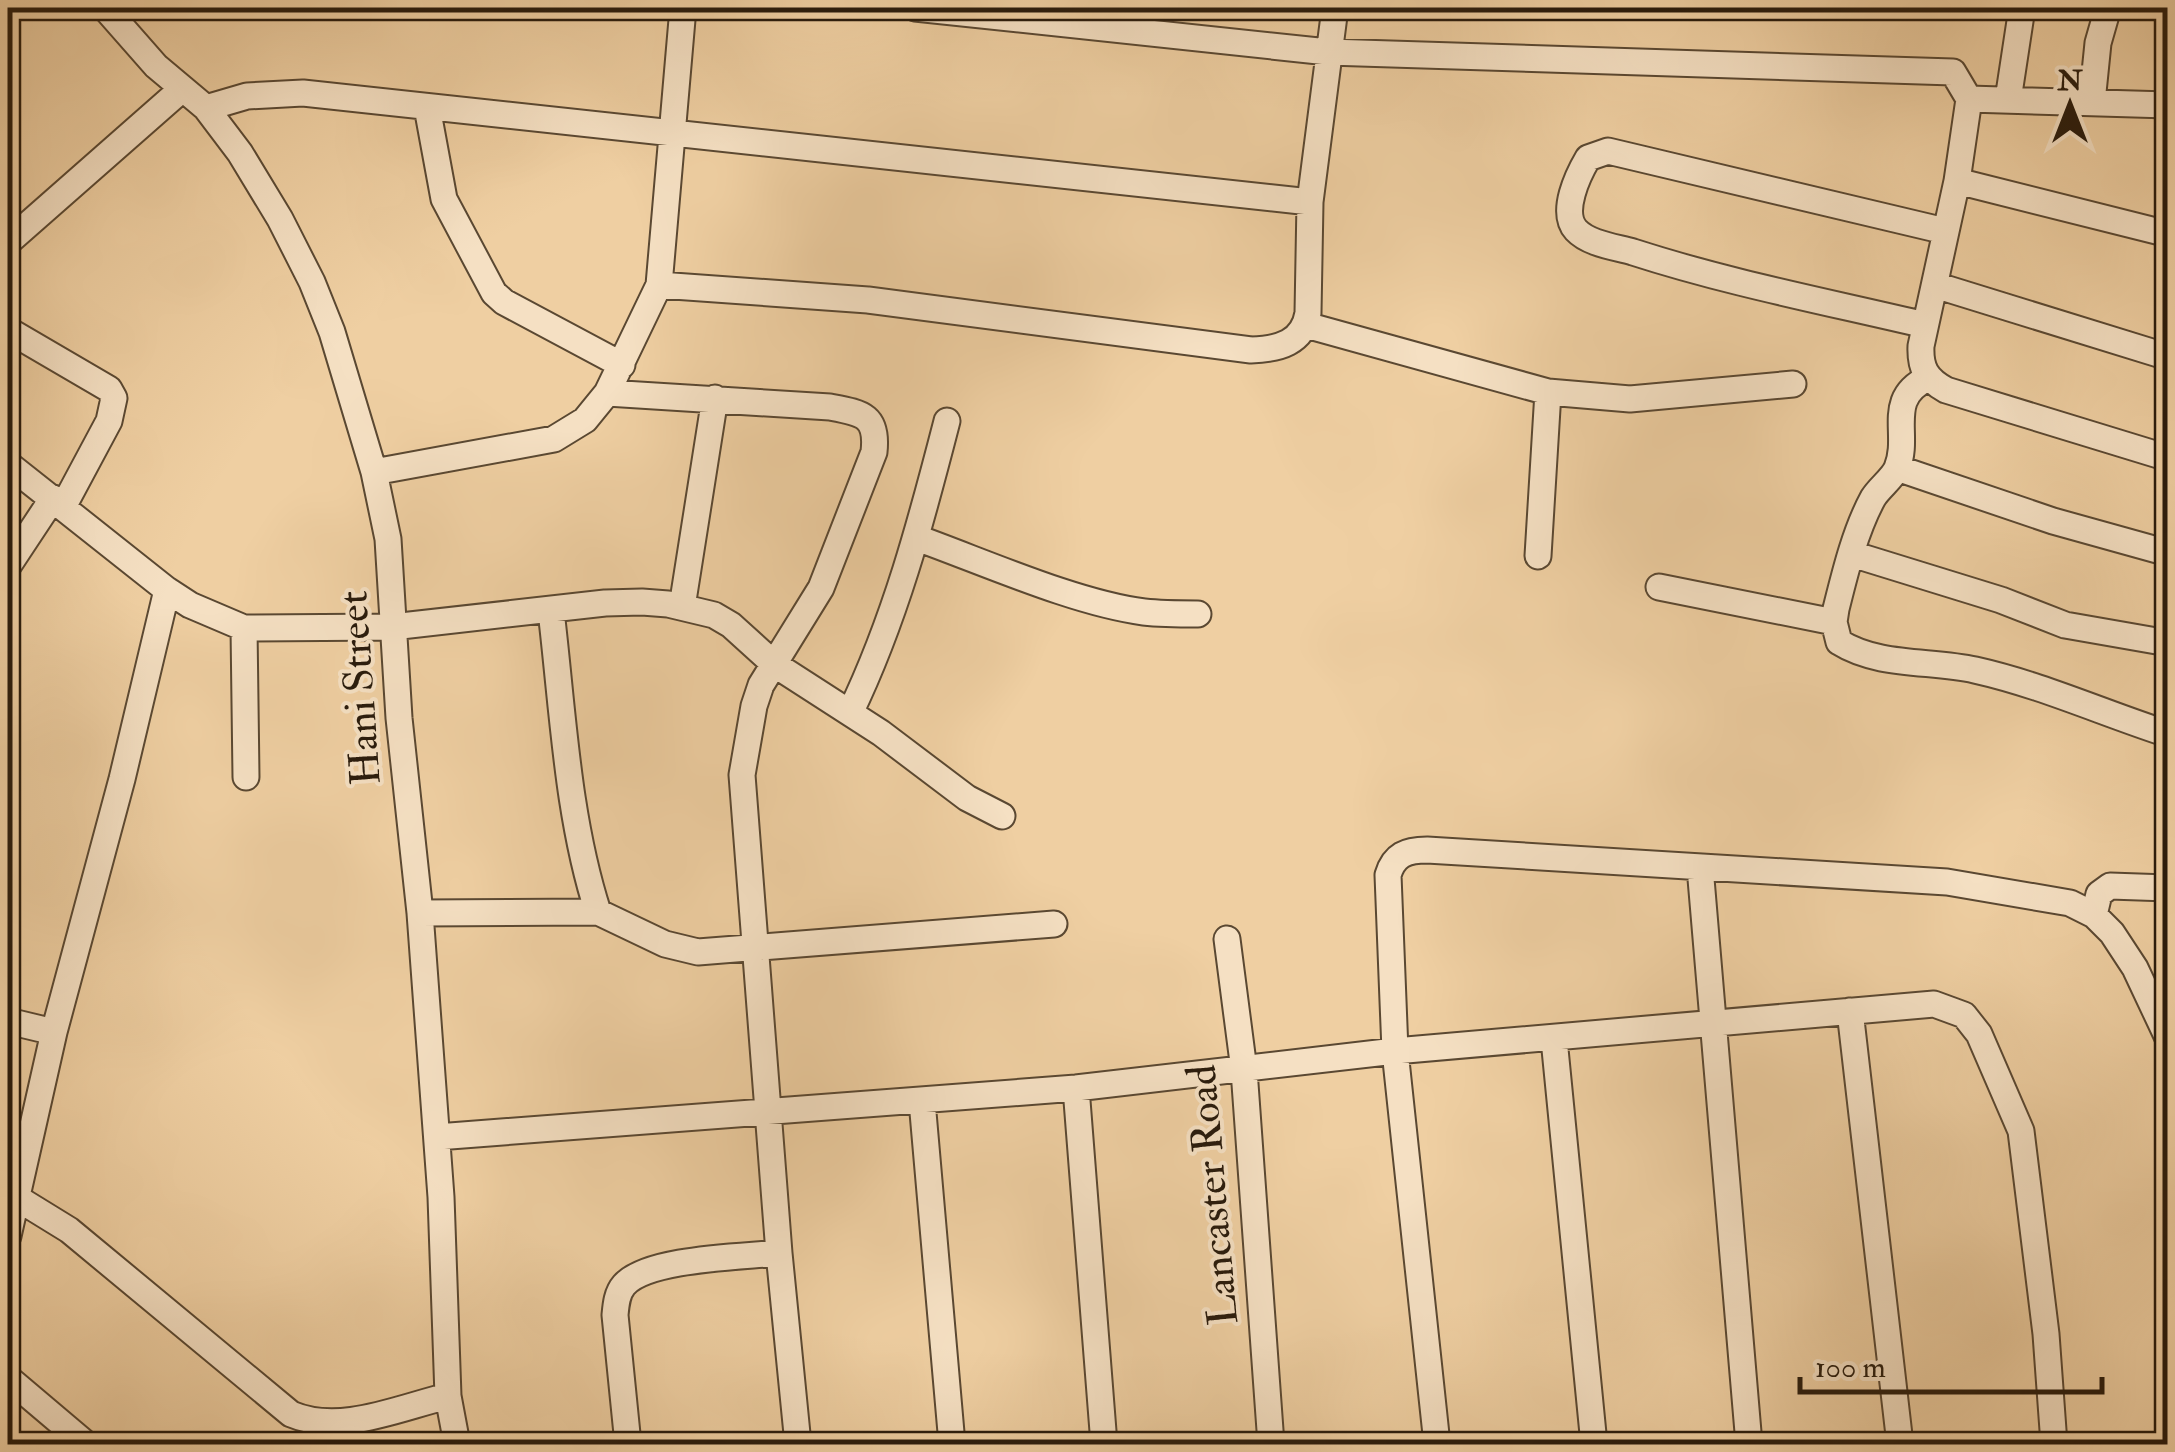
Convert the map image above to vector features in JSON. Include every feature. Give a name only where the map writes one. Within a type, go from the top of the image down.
[{"type":"street","name":"Hani Street","points":[[105,8],[156,66],[206,108],[250,169],[312,282],[332,332],[374,472],[388,539],[392,627],[420,913],[445,1269],[448,1396],[457,1444]]},
{"type":"street","points":[[374,472],[554,440],[585,420],[607,393],[659,284],[683,8]]},
{"type":"street","points":[[915,8],[1328,52],[1953,72],[1969,99],[1957,181],[1920,356],[1928,378],[1946,390],[2168,458]]},
{"type":"street","points":[[659,284],[944,308],[1252,350],[1293,342],[1306,325],[1310,202],[1335,8]]},
{"type":"street","points":[[2008,100],[2022,8]]},
{"type":"street","points":[[2092,102],[2098,43],[2108,8]]},
{"type":"street","points":[[8,242],[182,89]]},
{"type":"street","points":[[206,108],[247,96],[303,92],[1310,202]]},
{"type":"street","points":[[1969,99],[2168,104]]},
{"type":"street","points":[[427,107],[444,200],[494,293],[622,366]]},
{"type":"street","points":[[1926,325],[1690,270],[1586,238],[1571,222],[1570,210],[1588,158],[1608,150],[1945,231]]},
{"type":"street","points":[[1957,181],[2168,234]]},
{"type":"street","points":[[1935,285],[2168,358]]},
{"type":"street","points":[[1306,325],[1548,392],[1630,398],[1794,384]]},
{"type":"street","points":[[8,330],[108,389],[114,398],[110,421],[58,502],[8,566]]},
{"type":"street","points":[[1928,378],[1907,393],[1897,468],[1872,500],[1852,554],[1834,622],[1839,642],[1898,660],[1972,670],[2047,690],[2168,734]]},
{"type":"street","points":[[1538,556],[1548,392]]},
{"type":"street","points":[[607,393],[814,405],[856,412],[870,420],[876,432],[874,452],[820,588],[774,664],[754,706],[742,775],[779,1253],[798,1444]]},
{"type":"street","points":[[682,607],[716,398]]},
{"type":"street","points":[[850,713],[877,656],[917,538],[947,422]]},
{"type":"street","points":[[8,464],[167,590],[200,610],[244,628],[392,627],[605,604],[655,603],[714,615],[731,625],[774,664],[850,713],[967,798],[1002,816]]},
{"type":"street","points":[[1897,468],[2052,520],[2168,553]]},
{"type":"street","points":[[917,538],[1142,612],[1198,614]]},
{"type":"street","points":[[1852,554],[2001,600],[2064,624],[2168,643]]},
{"type":"street","points":[[1659,587],[1834,622]]},
{"type":"street","points":[[8,1236],[54,1032],[122,779],[167,590]]},
{"type":"street","points":[[551,611],[578,834],[598,912]]},
{"type":"street","points":[[244,628],[246,778]]},
{"type":"street","points":[[1437,1444],[1395,1051],[1388,875],[1392,862],[1402,854],[1426,850],[1947,882],[2057,900],[2094,915],[2156,986],[2168,1038]]},
{"type":"street","points":[[1700,867],[1749,1444]]},
{"type":"street","points":[[2094,915],[2099,894],[2110,886],[2168,888]]},
{"type":"street","points":[[420,913],[598,912],[683,950],[758,950],[1054,924]]},
{"type":"street","name":"Lancaster Road","points":[[1227,939],[1244,1070],[1271,1444]]},
{"type":"street","points":[[437,1137],[1076,1088],[1395,1051],[1934,1004],[1964,1015],[1979,1034],[2022,1131],[2046,1334],[2054,1444]]},
{"type":"street","points":[[1850,1011],[1900,1444]]},
{"type":"street","points":[[8,1021],[54,1032]]},
{"type":"street","points":[[1554,1038],[1594,1444]]},
{"type":"street","points":[[1076,1088],[1104,1444]]},
{"type":"street","points":[[922,1101],[952,1444]]},
{"type":"street","points":[[17,1198],[69,1230],[290,1414],[307,1421],[344,1422],[448,1396]]},
{"type":"street","points":[[628,1444],[614,1315],[617,1297],[625,1284],[655,1268],[779,1253]]},
{"type":"street","points":[[8,1378],[86,1444]]}]
